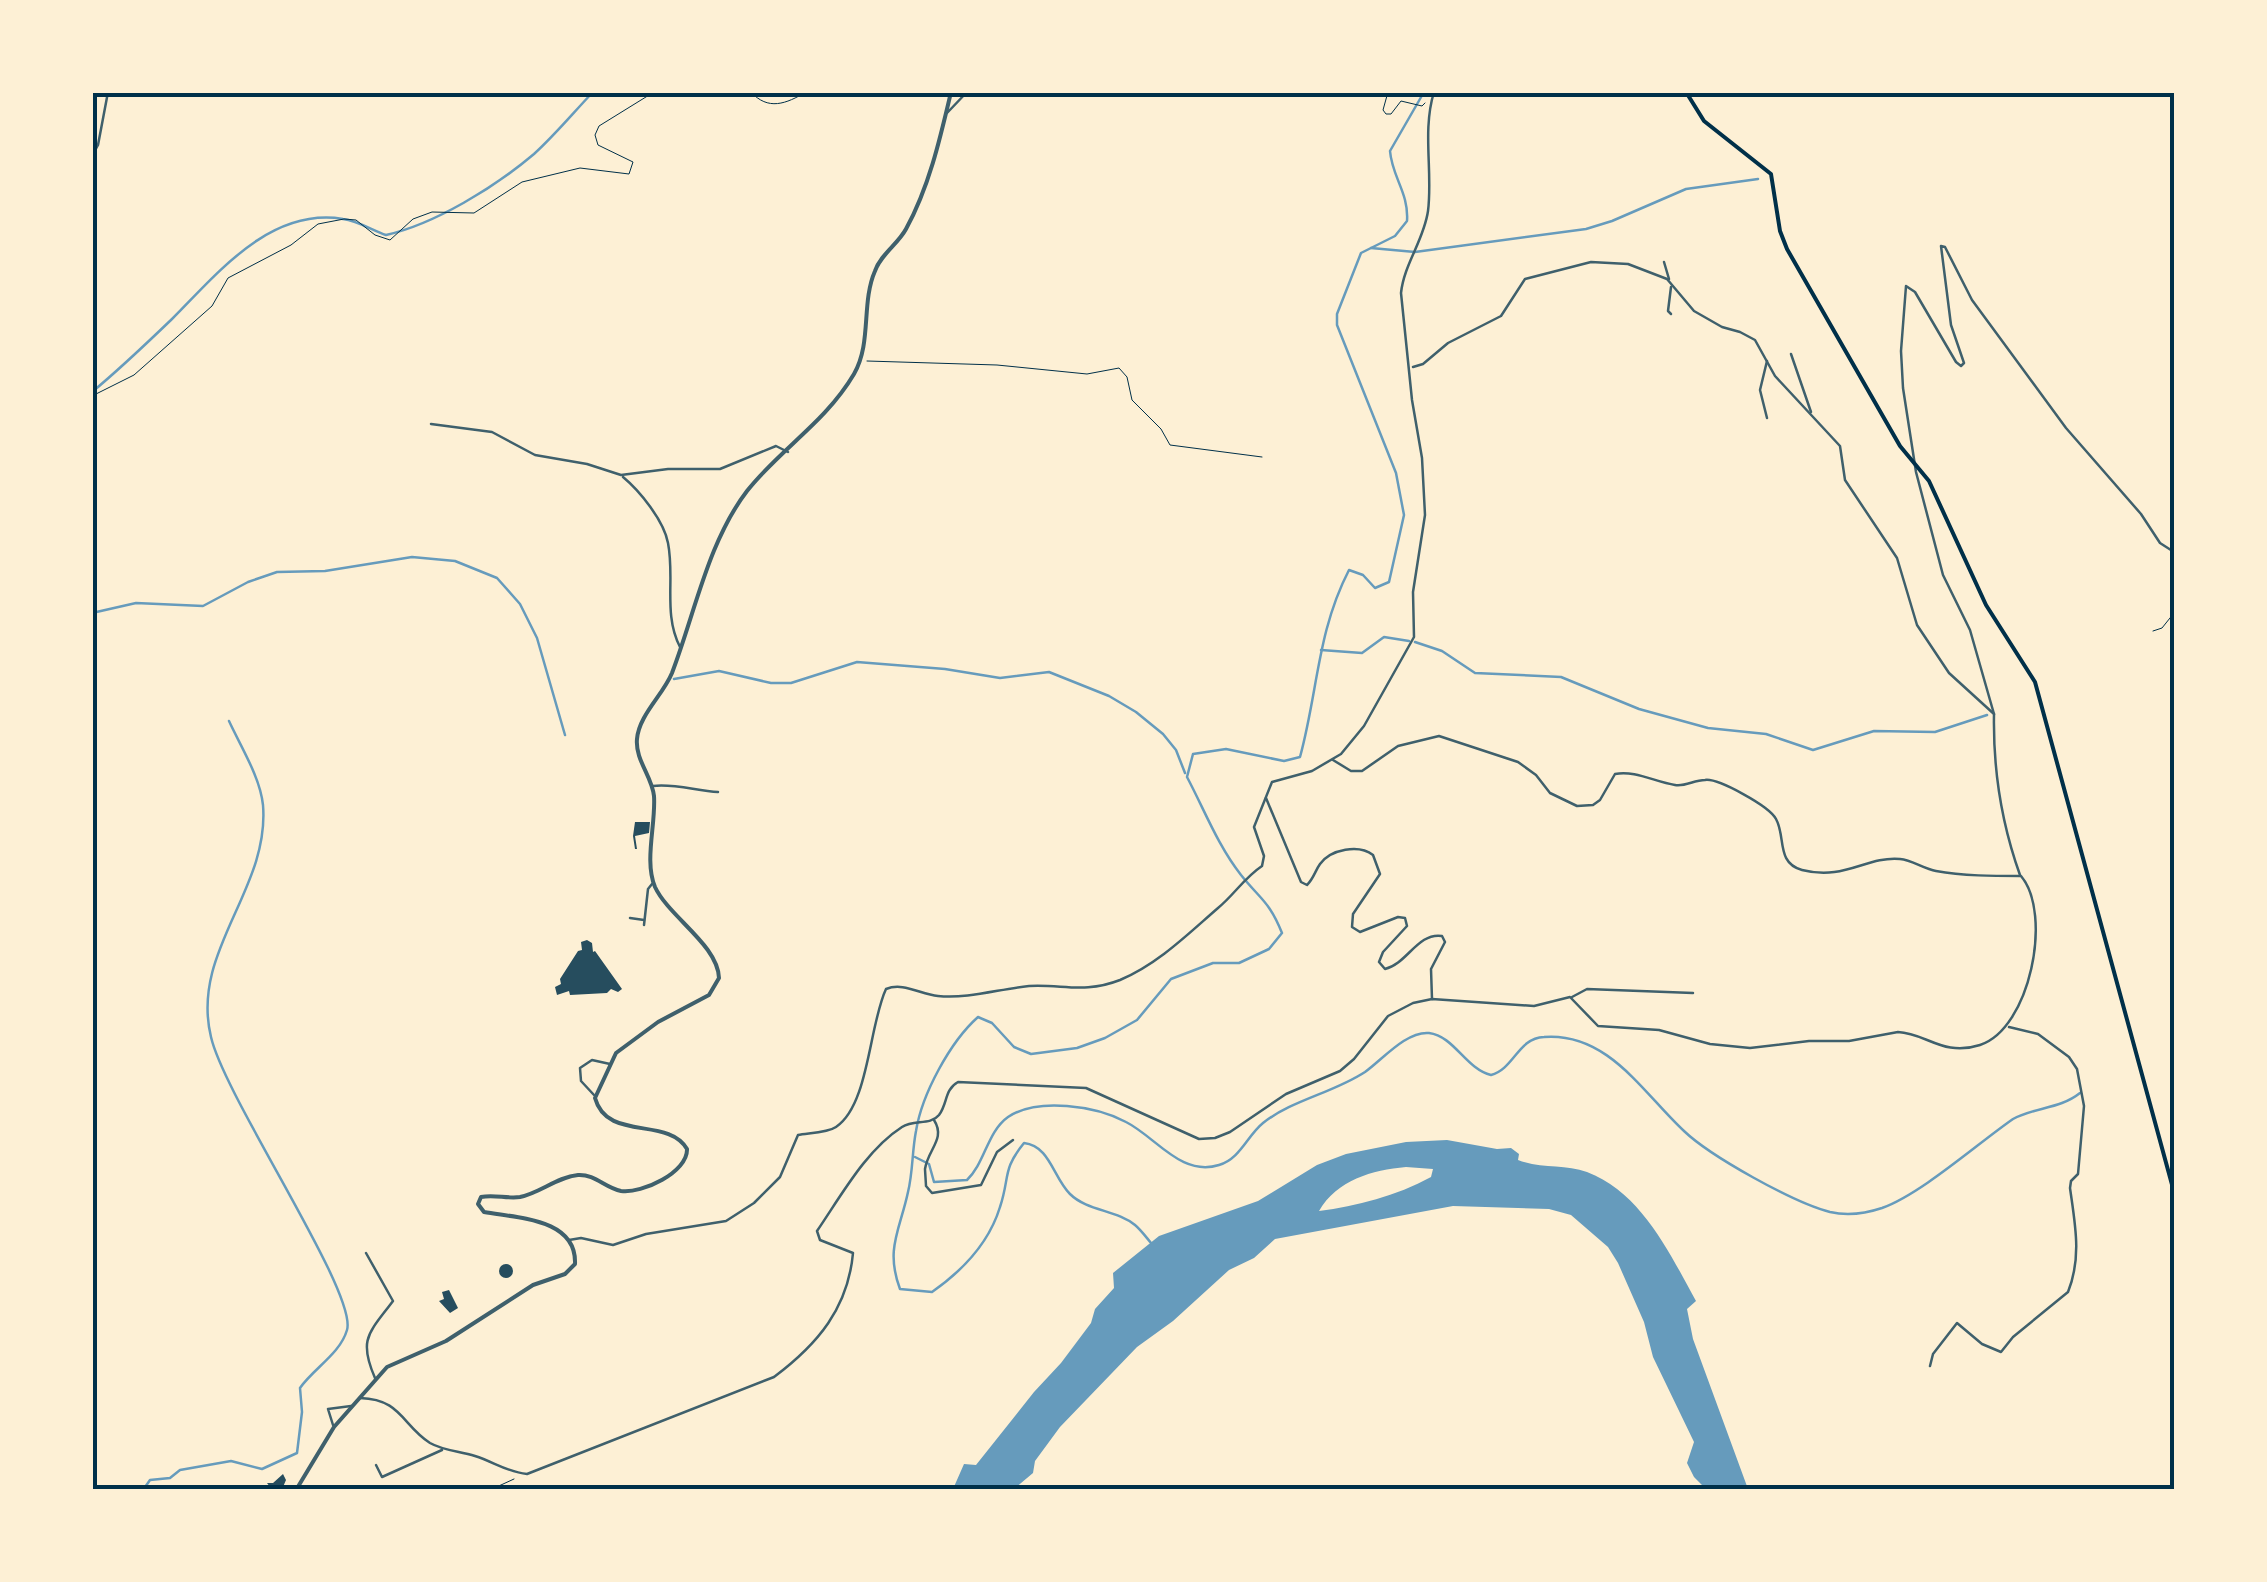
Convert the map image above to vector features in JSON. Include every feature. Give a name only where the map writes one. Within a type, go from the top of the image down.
[{"type":"main road","points":[[1686,92],[1704,121],[1760,163],[1773,181],[1780,231],[1787,249],[1900,446],[1929,481],[1986,604],[2035,682],[2174,1192]]},
{"type":"street","points":[[92,156],[98,145],[108,92]]},
{"type":"street","points":[[596,1096],[616,1053],[658,1022],[709,995],[720,978],[715,960],[654,883],[653,786],[639,756],[637,740],[643,720],[660,696],[681,648],[726,526],[749,489],[812,428],[859,364],[872,276],[904,234],[936,153],[951,92]]},
{"type":"street","points":[[946,114],[967,92]]},
{"type":"street","points":[[568,1241],[581,1238],[613,1245],[646,1234],[726,1220],[754,1203],[780,1177],[798,1136],[836,1128],[856,1102],[886,989],[895,985],[949,996],[1026,986],[1084,989],[1119,980],[1180,943],[1264,861],[1254,828],[1272,782],[1312,771],[1333,760],[1364,726],[1414,637],[1412,592],[1424,515],[1422,458],[1402,280],[1428,208],[1428,128],[1433,95]]},
{"type":"street","points":[[1570,997],[1598,1026],[1658,1030],[1710,1044],[1750,1048],[1849,1041],[1906,1032],[1932,1045],[1981,1045],[2008,1027],[2020,1006],[2031,964],[2036,918],[2004,831],[1993,754],[1994,714],[1970,630],[1943,575],[1916,472],[1903,388],[1901,351],[1906,286],[1916,293],[1958,365],[1964,363],[1951,326],[1942,245],[1972,300],[2066,428],[2141,514],[2160,543],[2174,552]]},
{"type":"street","points":[[1410,368],[1501,316],[1520,283],[1558,268],[1591,262],[1628,264],[1667,280],[1694,311],[1756,340],[1776,376],[1840,446],[1845,480],[1897,558],[1917,625],[1949,673],[1994,714]]},
{"type":"street","points":[[1664,262],[1671,284],[1671,314]]},
{"type":"street","points":[[1790,354],[1812,413]]},
{"type":"street","points":[[1767,418],[1760,390],[1768,360]]},
{"type":"street","points":[[430,424],[492,432],[535,455],[587,464],[621,476],[633,486],[664,531],[670,613],[681,648]]},
{"type":"street","points":[[621,476],[668,469],[720,469],[776,446],[788,452]]},
{"type":"street","points":[[633,486],[635,474]]},
{"type":"street","points":[[1333,760],[1351,771],[1362,771],[1398,746],[1440,736],[1518,762],[1550,793],[1577,806],[1593,805],[1615,774],[1625,772],[1679,786],[1715,780],[1752,797],[1778,820],[1786,859],[1798,869],[1836,874],[1900,859],[1935,871],[2021,876]]},
{"type":"street","points":[[653,786],[664,784],[689,791],[718,792]]},
{"type":"street","points":[[1265,796],[1301,882],[1312,881],[1319,865],[1336,853],[1357,848],[1372,855],[1380,874],[1353,914],[1352,927],[1360,932],[1398,916],[1405,918],[1407,926],[1383,952],[1380,962],[1385,969],[1394,967],[1428,936],[1442,936],[1445,942],[1431,969],[1432,999]]},
{"type":"street","points":[[630,918],[644,923],[648,889],[654,883]]},
{"type":"street","points":[[359,1398],[387,1402],[421,1436],[442,1449],[526,1474],[774,1377],[792,1364],[834,1317],[850,1283],[853,1253],[829,1246],[817,1232],[878,1148],[903,1126],[934,1119],[940,1114],[948,1090],[958,1082],[1086,1088],[1198,1140],[1215,1138],[1286,1094],[1340,1071],[1388,1016],[1413,1004],[1432,999],[1534,1006],[1587,990],[1693,993]]},
{"type":"street","points":[[1930,1366],[1933,1354],[1957,1324],[1982,1344],[2001,1352],[2013,1337],[2068,1292],[2073,1281],[2079,1251],[2070,1188],[2078,1174],[2082,1085],[2069,1057],[2038,1034],[2008,1027]]},
{"type":"street","points":[[296,1490],[334,1427],[375,1378],[400,1360],[446,1341],[540,1281],[570,1270],[576,1258],[568,1241],[548,1225],[484,1212],[479,1201],[485,1196],[529,1195],[577,1176],[593,1177],[618,1190],[634,1190],[684,1165],[688,1152],[682,1141],[610,1120],[598,1108],[596,1096],[581,1081],[580,1068],[592,1060],[610,1064]]},
{"type":"street","points":[[934,1119],[940,1129],[939,1139],[925,1169],[926,1186],[932,1192],[980,1185],[997,1152],[1013,1140]]},
{"type":"street","points":[[366,1253],[392,1302],[365,1339],[366,1356],[375,1378]]},
{"type":"street","points":[[334,1427],[328,1409],[352,1406]]},
{"type":"street","points":[[376,1465],[382,1477],[442,1449]]},
{"type":"path","points":[[92,396],[134,375],[212,306],[228,278],[291,244],[318,224],[356,220],[375,235],[390,240],[413,219],[432,212],[474,214],[522,182],[580,168],[629,174],[632,162],[598,145],[594,135],[599,126],[654,92]]},
{"type":"path","points":[[751,92],[760,102],[769,104],[791,102],[806,92]]},
{"type":"path","points":[[1388,92],[1383,110],[1386,114],[1391,114],[1402,100],[1422,106],[1433,95]]},
{"type":"path","points":[[859,364],[868,361],[997,365],[1087,374],[1119,368],[1127,376],[1132,400],[1161,429],[1170,445],[1262,457]]},
{"type":"path","points":[[2153,631],[2162,628],[2174,613]]},
{"type":"path","points":[[490,1490],[515,1479]]},
{"type":"water","points":[[1447,1140],[1511,1148],[1519,1154],[1518,1160],[1587,1172],[1624,1194],[1665,1245],[1696,1301],[1687,1309],[1693,1339],[1748,1489],[1706,1489],[1694,1477],[1687,1463],[1694,1442],[1653,1357],[1644,1322],[1608,1247],[1571,1215],[1549,1209],[1453,1206],[1275,1239],[1254,1258],[1229,1270],[1173,1321],[1137,1347],[1060,1427],[1035,1461],[1033,1473],[1014,1489],[953,1489],[964,1464],[976,1465],[1091,1323],[1095,1309],[1114,1288],[1113,1273],[1159,1236],[1258,1201],[1317,1165],[1346,1154],[1406,1142]],"holes":[[[1406,1167],[1433,1169],[1431,1177],[1390,1195],[1319,1211],[1335,1191],[1356,1178]]]},
{"type":"building","points":[[635,822],[650,822],[649,833],[635,836],[637,849],[633,836]]},
{"type":"building","points":[[587,940],[622,989],[557,995],[555,987],[561,984],[560,979],[582,950],[581,942]]},
{"type":"building","points":[[506,1264],[513,1271],[506,1278],[499,1271]]},
{"type":"building","points":[[449,1290],[458,1308],[450,1313],[439,1301],[444,1299],[442,1292]]},
{"type":"building","points":[[283,1474],[283,1487],[270,1487],[267,1483]]},
{"type":"waterway","points":[[92,392],[227,264],[269,234],[292,223],[317,218],[349,220],[386,235],[424,222],[464,203],[518,167],[593,92]]},
{"type":"waterway","points":[[1151,1243],[1128,1220],[1077,1200],[1040,1150],[1024,1143],[1009,1167],[989,1233],[954,1275],[932,1292],[900,1289],[894,1262],[895,1240],[910,1184],[924,1101],[948,1054],[978,1017],[992,1023],[1014,1047],[1031,1054],[1077,1048],[1137,1020],[1171,979],[1213,963],[1239,963],[1269,949],[1282,933],[1269,907],[1225,852],[1187,777],[1193,754],[1226,749],[1284,761],[1300,757],[1330,616],[1349,570],[1363,575],[1375,588],[1389,582],[1404,515],[1396,473],[1337,325],[1337,314],[1361,253],[1395,236],[1407,221],[1390,151],[1424,92]]},
{"type":"waterway","points":[[1371,248],[1415,252],[1586,229],[1686,189],[1758,179]]},
{"type":"waterway","points":[[92,613],[136,603],[203,606],[248,582],[277,572],[325,571],[412,557],[455,561],[497,578],[520,604],[537,638],[565,735]]},
{"type":"waterway","points":[[1321,650],[1362,653],[1384,637],[1409,641]]},
{"type":"waterway","points":[[1415,642],[1442,651],[1475,673],[1561,677],[1639,709],[1708,728],[1766,734],[1813,750],[1874,731],[1935,732],[1987,715]]},
{"type":"waterway","points":[[674,679],[719,671],[771,683],[791,683],[857,662],[1000,678],[1049,672],[1109,696],[1136,712],[1176,750],[1185,773]]},
{"type":"waterway","points":[[143,1490],[150,1480],[170,1478],[180,1470],[231,1461],[262,1469],[297,1453],[302,1412],[300,1388],[339,1346],[347,1330],[345,1309],[332,1277],[221,1066],[211,1037],[207,1006],[211,976],[255,865],[262,836],[263,805],[258,784],[229,721]]},
{"type":"waterway","points":[[915,1157],[929,1164],[934,1182],[967,1180],[995,1131],[1008,1117],[1035,1107],[1067,1106],[1114,1116],[1181,1161],[1205,1167],[1219,1165],[1238,1153],[1257,1128],[1274,1115],[1353,1079],[1395,1047],[1420,1034],[1438,1035],[1474,1066],[1491,1075],[1535,1039],[1567,1038],[1587,1044],[1623,1068],[1684,1131],[1732,1165],[1814,1207],[1856,1214],[1882,1208],[1914,1192],[2013,1119],[2080,1093]]}]
